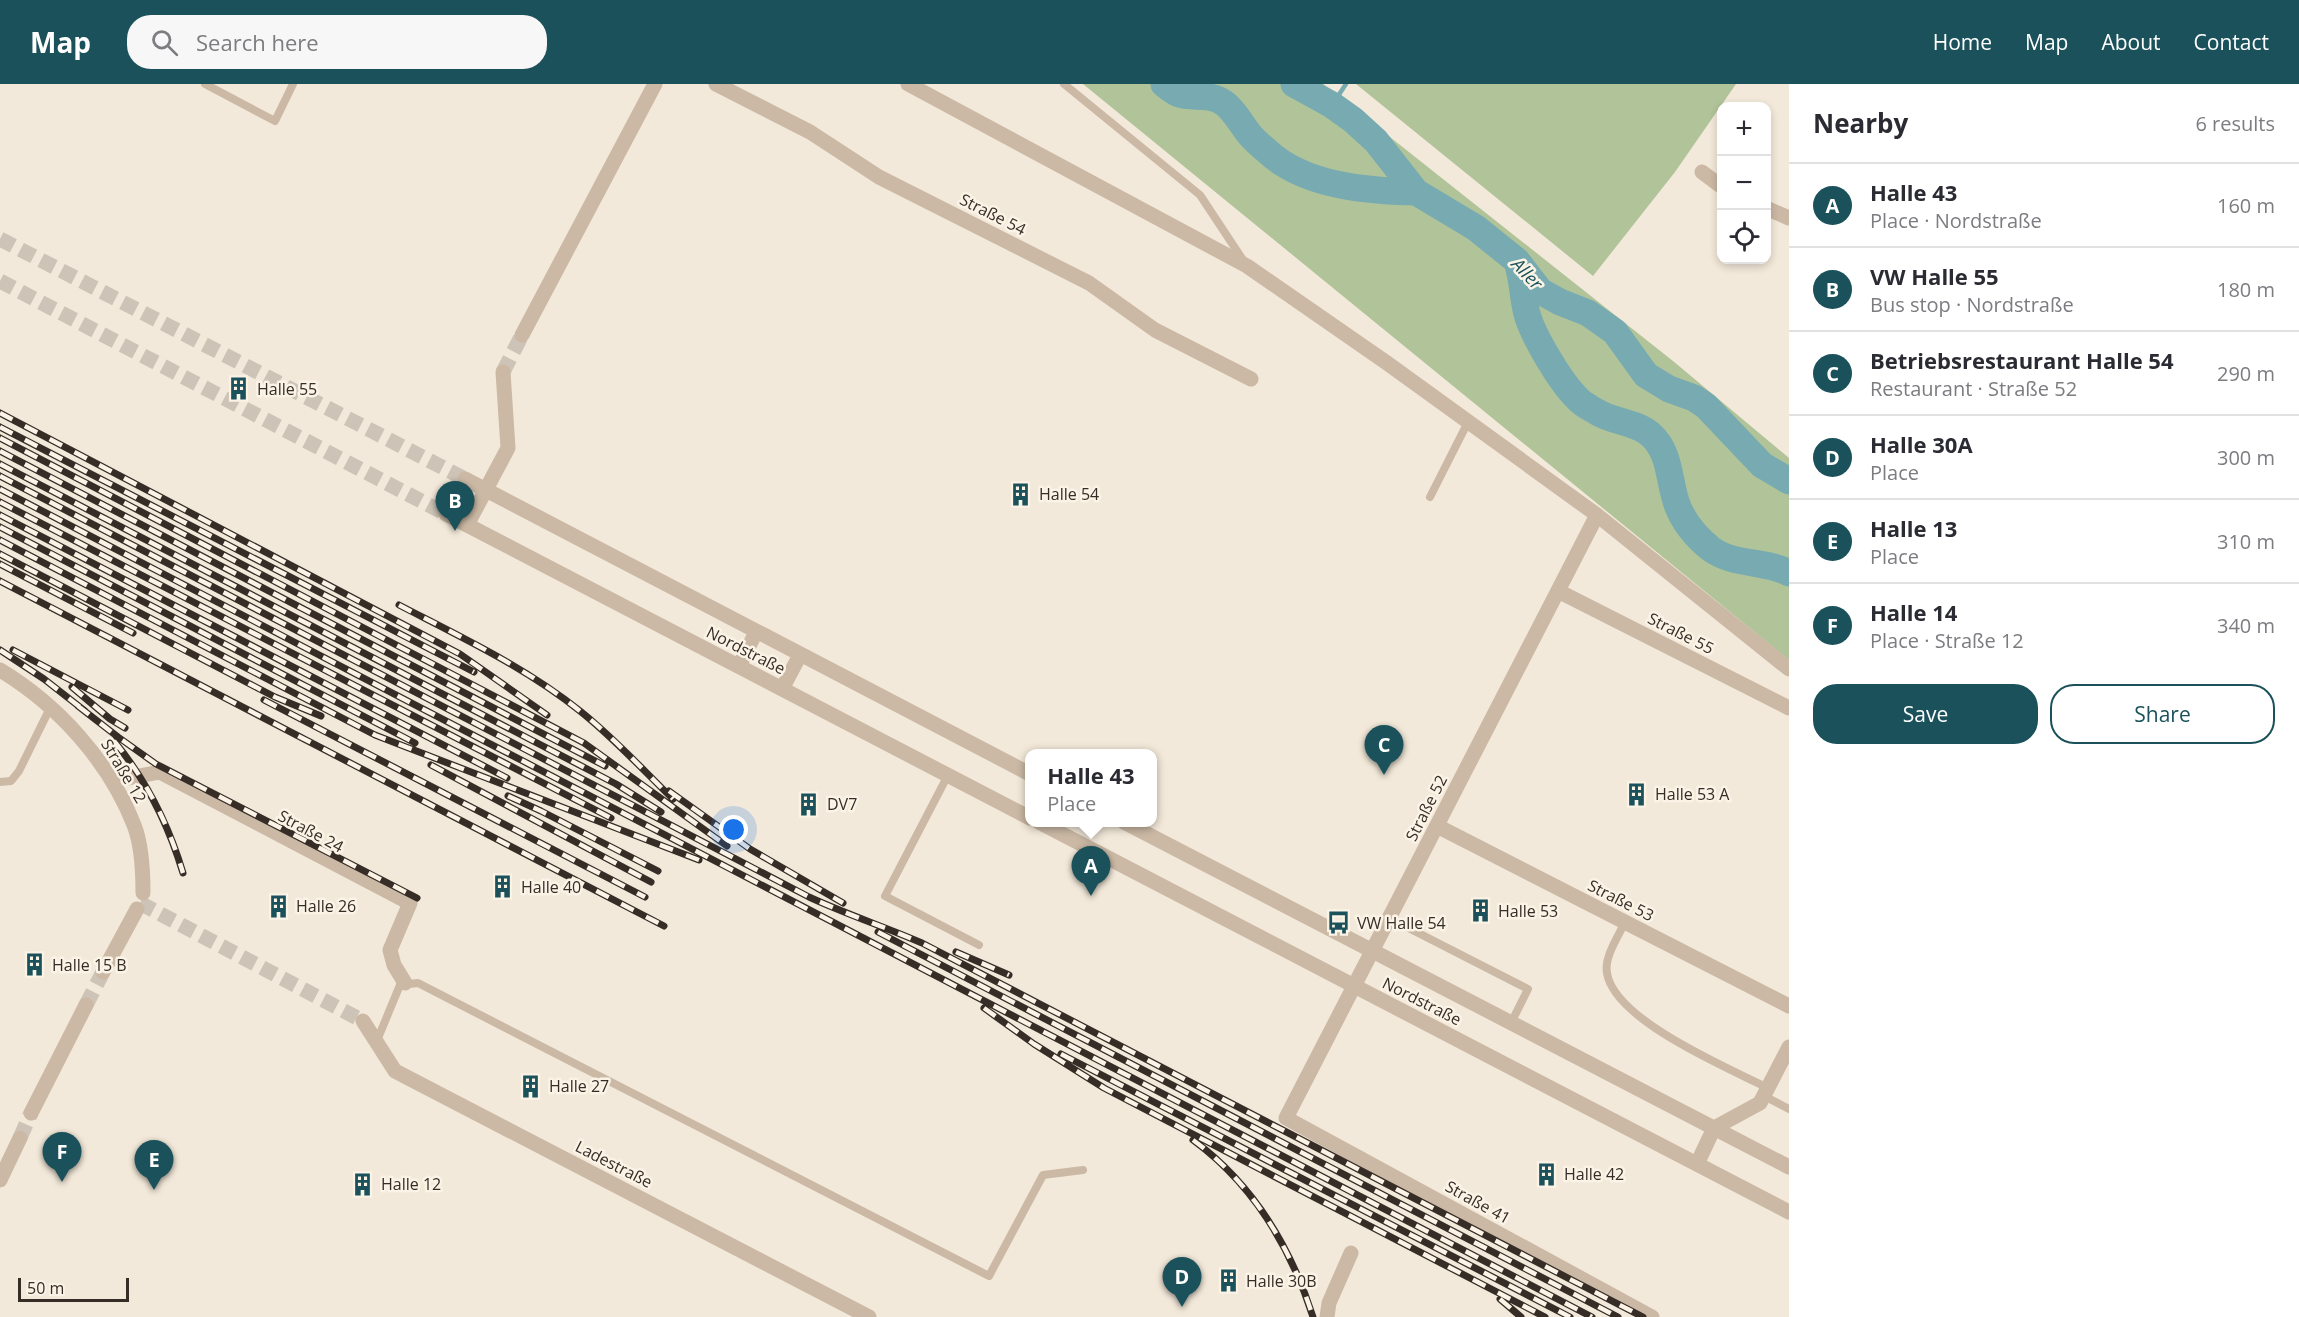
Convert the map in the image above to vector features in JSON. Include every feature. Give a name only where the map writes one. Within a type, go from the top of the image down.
[{"type":"street","points":[[522,335],[656,84]]},
{"type":"street","name":"Straße 54","points":[[716,84],[810,132],[879,177],[1089,283],[1155,330],[1251,379]]},
{"type":"street","points":[[908,84],[1247,266],[1597,515],[1789,669]]},
{"type":"street","points":[[1702,172],[1717,183]]},
{"type":"street","points":[[1771,210],[1789,218]]},
{"type":"street","points":[[467,525],[508,448],[503,372]]},
{"type":"street","name":"Nordstraße","points":[[465,479],[1025,772]]},
{"type":"street","name":"Nordstraße","points":[[446,514],[1025,816]]},
{"type":"street","name":"Straße 52","points":[[1286,1118],[1597,515]]},
{"type":"street","name":"Straße 55","points":[[1558,591],[1789,708]]},
{"type":"street","points":[[739,666],[756,632]]},
{"type":"street","points":[[782,689],[800,656]]},
{"type":"street","name":"Straße 12","points":[[0,670],[25,685],[87,744],[112,781],[135,826],[143,873],[143,893]]},
{"type":"street","name":"Straße 24","points":[[112,781],[160,772],[410,903],[390,950],[394,965],[405,983]]},
{"type":"street","name":"Straße 53","points":[[1437,826],[1789,1006]]},
{"type":"street","name":"Nordstraße","points":[[1049,827],[1789,1212]]},
{"type":"street","name":"Nordstraße","points":[[1134,827],[1789,1167]]},
{"type":"street","points":[[103,972],[137,909]]},
{"type":"street","points":[[32,1113],[86,1005]]},
{"type":"street","name":"Ladestraße","points":[[363,1021],[395,1071],[869,1317]]},
{"type":"street","points":[[1697,1164],[1714,1128],[1760,1103],[1789,1047]]},
{"type":"street","name":"Straße 41","points":[[1286,1118],[1652,1317]]},
{"type":"street","points":[[0,1180],[20,1138]]},
{"type":"street","points":[[1328,1317],[1329,1303],[1351,1253]]},
{"type":"lane","points":[[205,84],[275,121],[293,84]]},
{"type":"lane","points":[[1064,84],[1200,195],[1247,266]]},
{"type":"lane","points":[[1430,497],[1468,422]]},
{"type":"lane","points":[[0,782],[11,781],[19,771],[50,708]]},
{"type":"lane","points":[[948,775],[885,896],[979,945]]},
{"type":"lane","points":[[1389,918],[1528,989],[1511,1023]]},
{"type":"lane","points":[[1625,922],[1606,963],[1607,975],[1613,990],[1634,1014],[1696,1053],[1766,1092],[1789,1109]]},
{"type":"lane","points":[[376,1043],[400,985],[418,983],[989,1276],[1044,1175],[1083,1170]]},
{"type":"green space","points":[[1083,84],[1323,84],[1673,361],[1789,458],[1789,660]]},
{"type":"green space","points":[[1356,84],[1736,84],[1724,102],[1717,102],[1717,111],[1675,172],[1593,276]]},
{"type":"waterway","points":[[1164,84],[1179,94],[1207,97],[1224,103],[1258,143],[1282,163],[1299,172],[1358,188],[1416,192]]},
{"type":"waterway","name":"Aller","points":[[1294,84],[1332,105],[1353,120],[1376,141],[1416,192],[1476,228],[1517,261],[1540,291],[1588,313],[1615,332],[1646,375],[1669,389],[1694,398],[1706,406],[1762,465],[1789,481]]},
{"type":"waterway","points":[[1332,105],[1346,84]]},
{"type":"waterway","points":[[1519,269],[1530,323],[1556,371],[1571,392],[1585,405],[1603,415],[1639,427],[1658,443],[1666,460],[1678,507],[1696,535],[1720,554],[1789,573]]},
{"type":"tunnel","points":[[0,239],[465,479]]},
{"type":"tunnel","points":[[0,281],[446,514]]},
{"type":"tunnel","points":[[503,372],[522,335]]},
{"type":"tunnel","points":[[140,903],[363,1021]]},
{"type":"tunnel","points":[[86,1005],[103,972]]},
{"type":"tunnel","points":[[20,1138],[31,1113]]},
{"type":"railway","points":[[0,413],[460,654],[547,715]]},
{"type":"railway","points":[[0,427],[474,672]]},
{"type":"railway","points":[[0,438],[584,743],[727,846]]},
{"type":"railway","points":[[0,451],[605,766]]},
{"type":"railway","points":[[0,464],[616,784],[661,812]]},
{"type":"railway","points":[[0,476],[809,897],[922,943],[1643,1317]]},
{"type":"railway","points":[[0,489],[1592,1317]]},
{"type":"railway","points":[[0,502],[611,818]]},
{"type":"railway","points":[[0,515],[507,778]]},
{"type":"railway","points":[[0,527],[415,743]]},
{"type":"railway","points":[[0,540],[375,735],[699,860]]},
{"type":"railway","points":[[0,554],[275,697],[321,716]]},
{"type":"railway","points":[[0,564],[133,633]]},
{"type":"railway","points":[[0,581],[664,926]]},
{"type":"railway","points":[[399,605],[492,654],[559,695],[605,732],[673,799]]},
{"type":"railway","points":[[0,650],[44,679],[85,711]]},
{"type":"railway","points":[[13,650],[128,710]]},
{"type":"railway","points":[[72,687],[110,719],[125,728]]},
{"type":"railway","points":[[264,700],[645,897]]},
{"type":"railway","points":[[78,706],[156,764],[417,898]]},
{"type":"railway","points":[[114,741],[137,771],[155,803],[171,837],[183,873]]},
{"type":"railway","points":[[431,765],[651,882]]},
{"type":"railway","points":[[669,791],[750,849],[843,903]]},
{"type":"railway","points":[[508,796],[658,871]]},
{"type":"railway","points":[[878,932],[1618,1317]]},
{"type":"railway","points":[[956,952],[1009,975]]},
{"type":"railway","points":[[984,1008],[1034,1044],[1104,1088],[1545,1317]]},
{"type":"railway","points":[[1061,1054],[1570,1317]]},
{"type":"railway","points":[[1193,1140],[1234,1177],[1267,1219],[1293,1266],[1313,1317]]},
{"type":"railway","points":[[1500,1299],[1521,1317]]},
{"type":"place","name":"Halle 55","points":[[239,389]]},
{"type":"place","name":"Halle 54","points":[[1021,494]]},
{"type":"place","name":"VW Halle 55","points":[[455,531]]},
{"type":"place","name":"Betriebsrestaurant Halle 54","points":[[1384,775]]},
{"type":"place","name":"Halle 53 A","points":[[1637,794]]},
{"type":"place","name":"DV7","points":[[809,804]]},
{"type":"place","name":"Halle 40","points":[[503,887]]},
{"type":"place","name":"Halle 43","points":[[1091,896]]},
{"type":"place","name":"Halle 26","points":[[278,906]]},
{"type":"place","name":"Halle 53","points":[[1480,911]]},
{"type":"place","name":"VW Halle 54","points":[[1339,923]]},
{"type":"place","name":"Halle 15 B","points":[[34,965]]},
{"type":"place","name":"Halle 27","points":[[531,1086]]},
{"type":"place","name":"Halle 42","points":[[1546,1174]]},
{"type":"place","name":"Halle 14","points":[[62,1182]]},
{"type":"place","name":"Halle 12","points":[[363,1184]]},
{"type":"place","name":"Halle 13","points":[[154,1190]]},
{"type":"place","name":"Halle 30B","points":[[1228,1281]]},
{"type":"place","name":"Halle 30A","points":[[1182,1307]]}]
